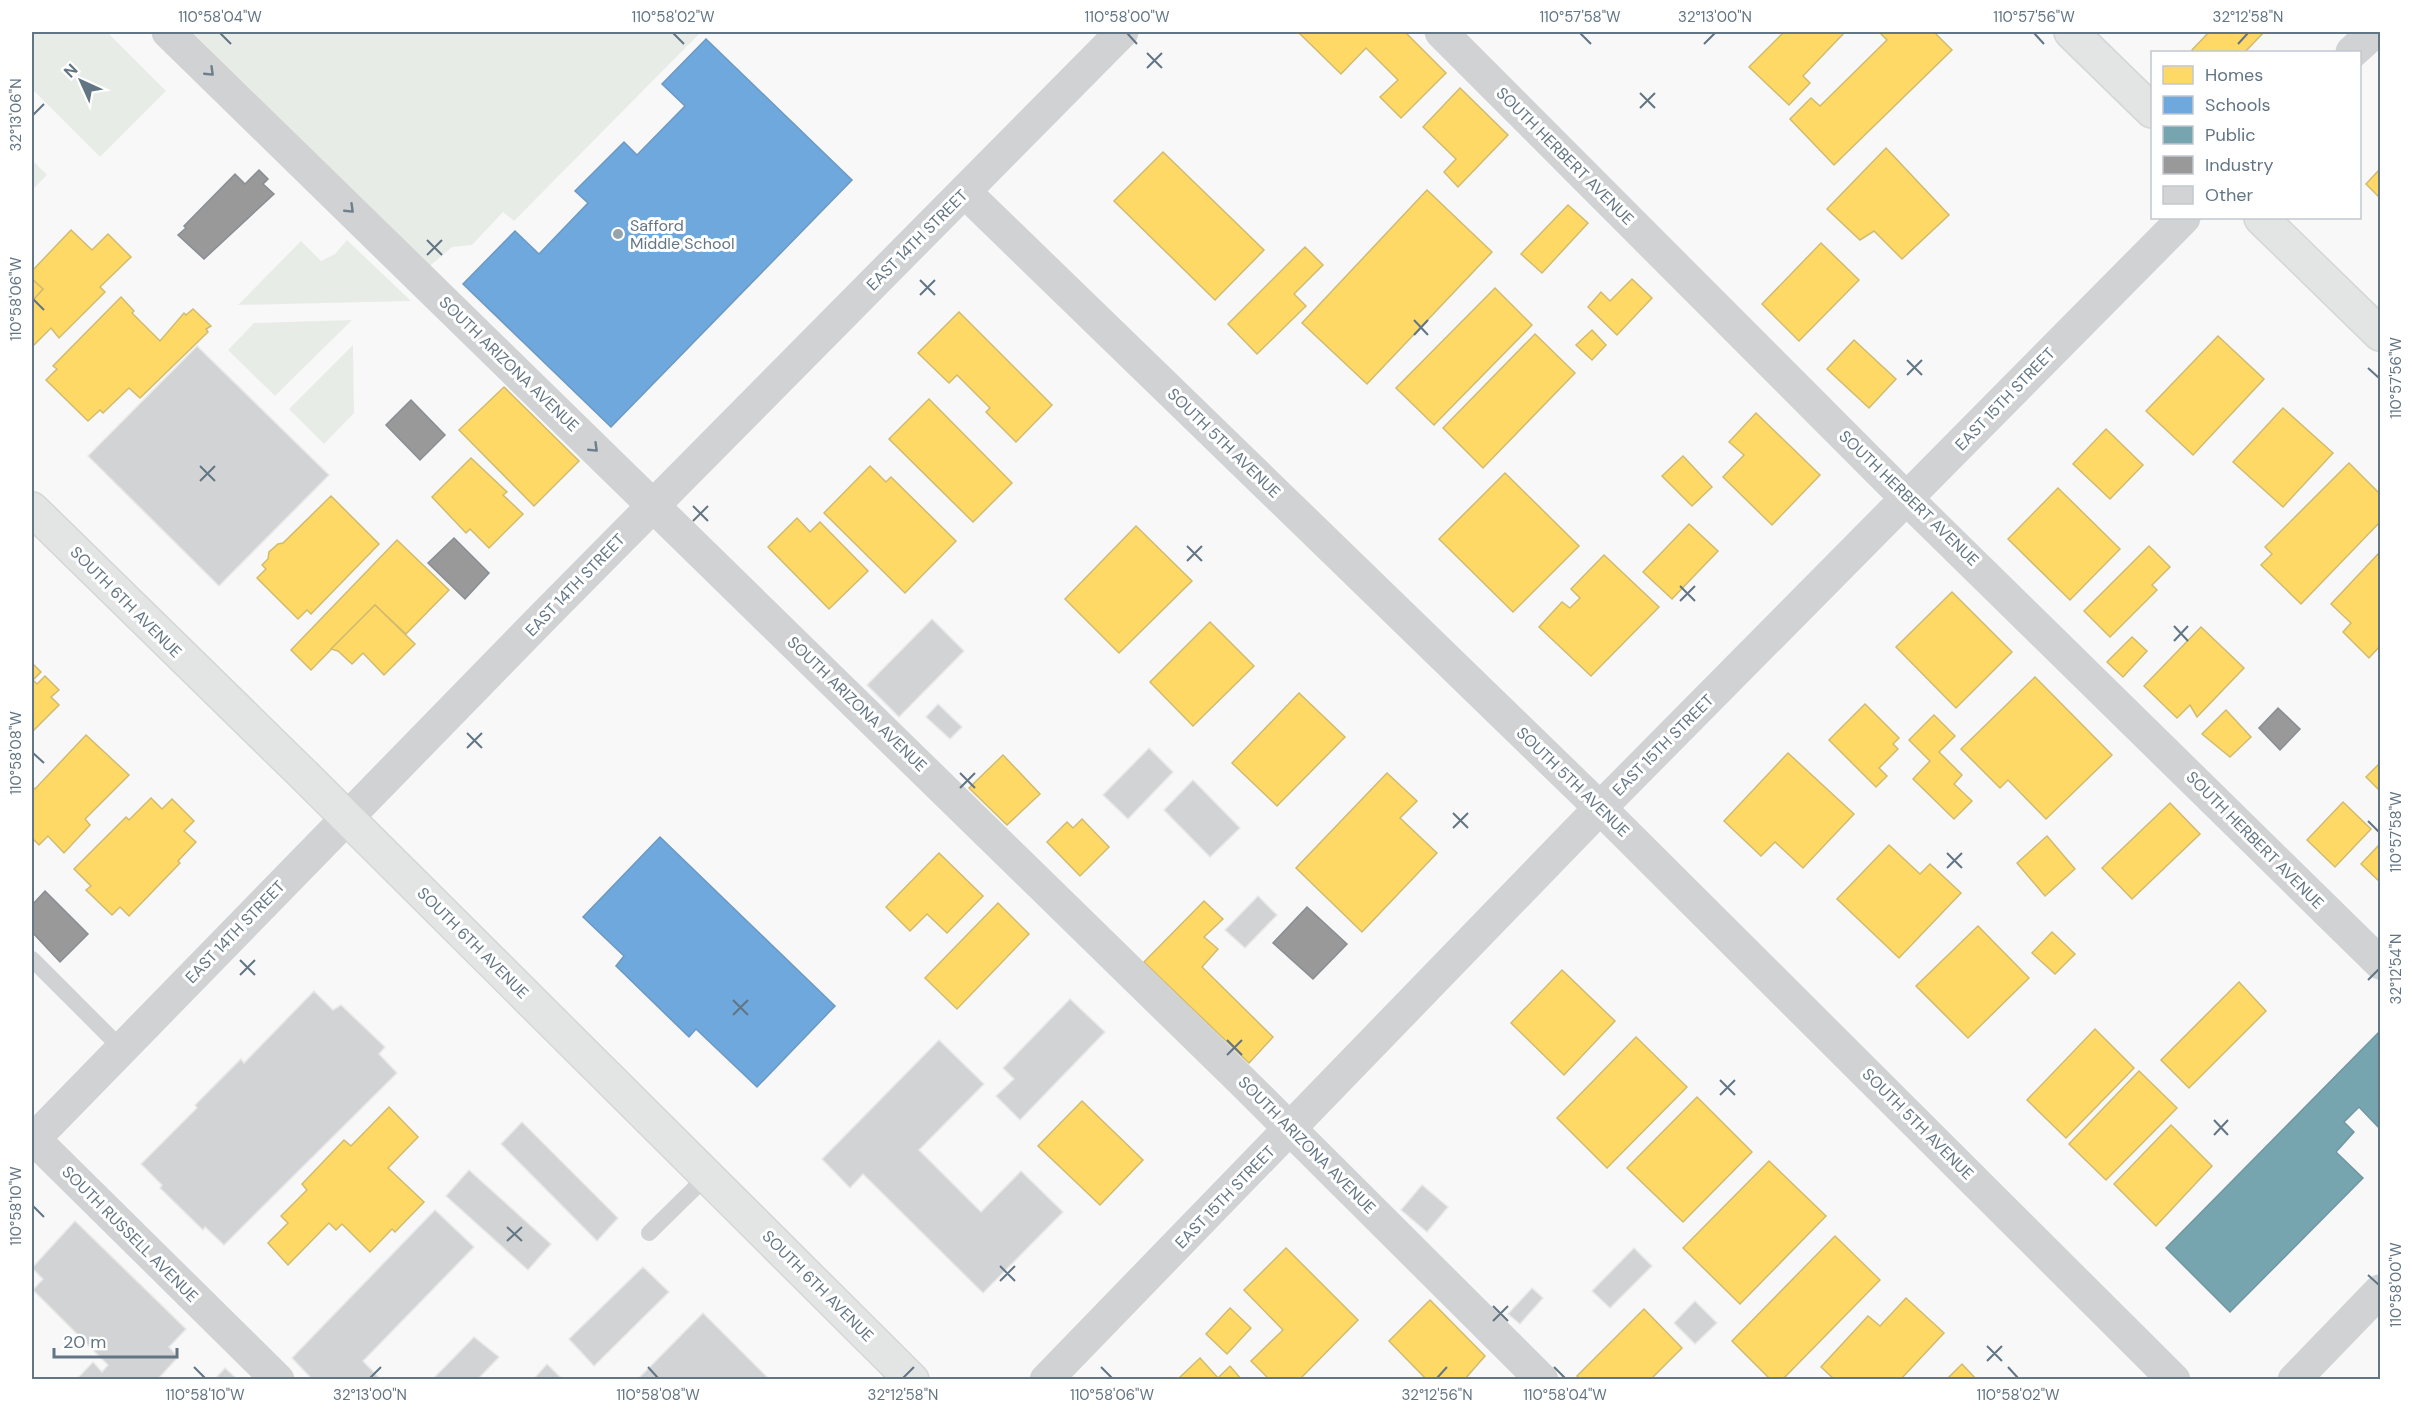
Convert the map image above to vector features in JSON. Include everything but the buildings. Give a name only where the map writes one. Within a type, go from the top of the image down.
[{"type":"main road","points":[[2071,32],[2151,110]]},
{"type":"main road","points":[[2262,219],[2380,334]]},
{"type":"main road","name":"SOUTH 6TH AVENUE","points":[[32,509],[347,818],[912,1380]]},
{"type":"street","name":"SOUTH ARIZONA AVENUE","points":[[168,32],[1291,1129],[1542,1380]]},
{"type":"street","name":"EAST 14TH STREET","points":[[33,1140],[653,505],[1122,32]]},
{"type":"street","name":"SOUTH HERBERT AVENUE","points":[[1440,32],[1907,499],[2380,963]]},
{"type":"street","points":[[2353,51],[2374,32]]},
{"type":"street","name":"SOUTH 5TH AVENUE","points":[[965,192],[1600,808],[2174,1380]]},
{"type":"street","name":"EAST 15TH STREET","points":[[1046,1380],[1600,808],[2183,219]]},
{"type":"street","name":"SOUTH RUSSELL AVENUE","points":[[33,1140],[278,1380]]},
{"type":"street","points":[[2294,1380],[2380,1291]]},
{"type":"lane","points":[[32,959],[122,1049]]},
{"type":"lane","points":[[649,1233],[707,1176]]},
{"type":"shaded area","points":[[32,32],[107,32],[166,91],[100,157],[32,89]]},
{"type":"shaded area","points":[[192,32],[701,32],[514,221],[503,212],[472,245],[452,247],[430,266]]},
{"type":"shaded area","points":[[32,160],[47,175],[32,190]]},
{"type":"shaded area","points":[[347,240],[411,301],[238,305],[301,241],[321,261],[335,254]]},
{"type":"shaded area","points":[[352,320],[275,396],[228,350],[254,323]]},
{"type":"shaded area","points":[[353,345],[354,413],[324,444],[289,409]]},
{"type":"place","name":"Safford Middle School","points":[[618,234]]}]
